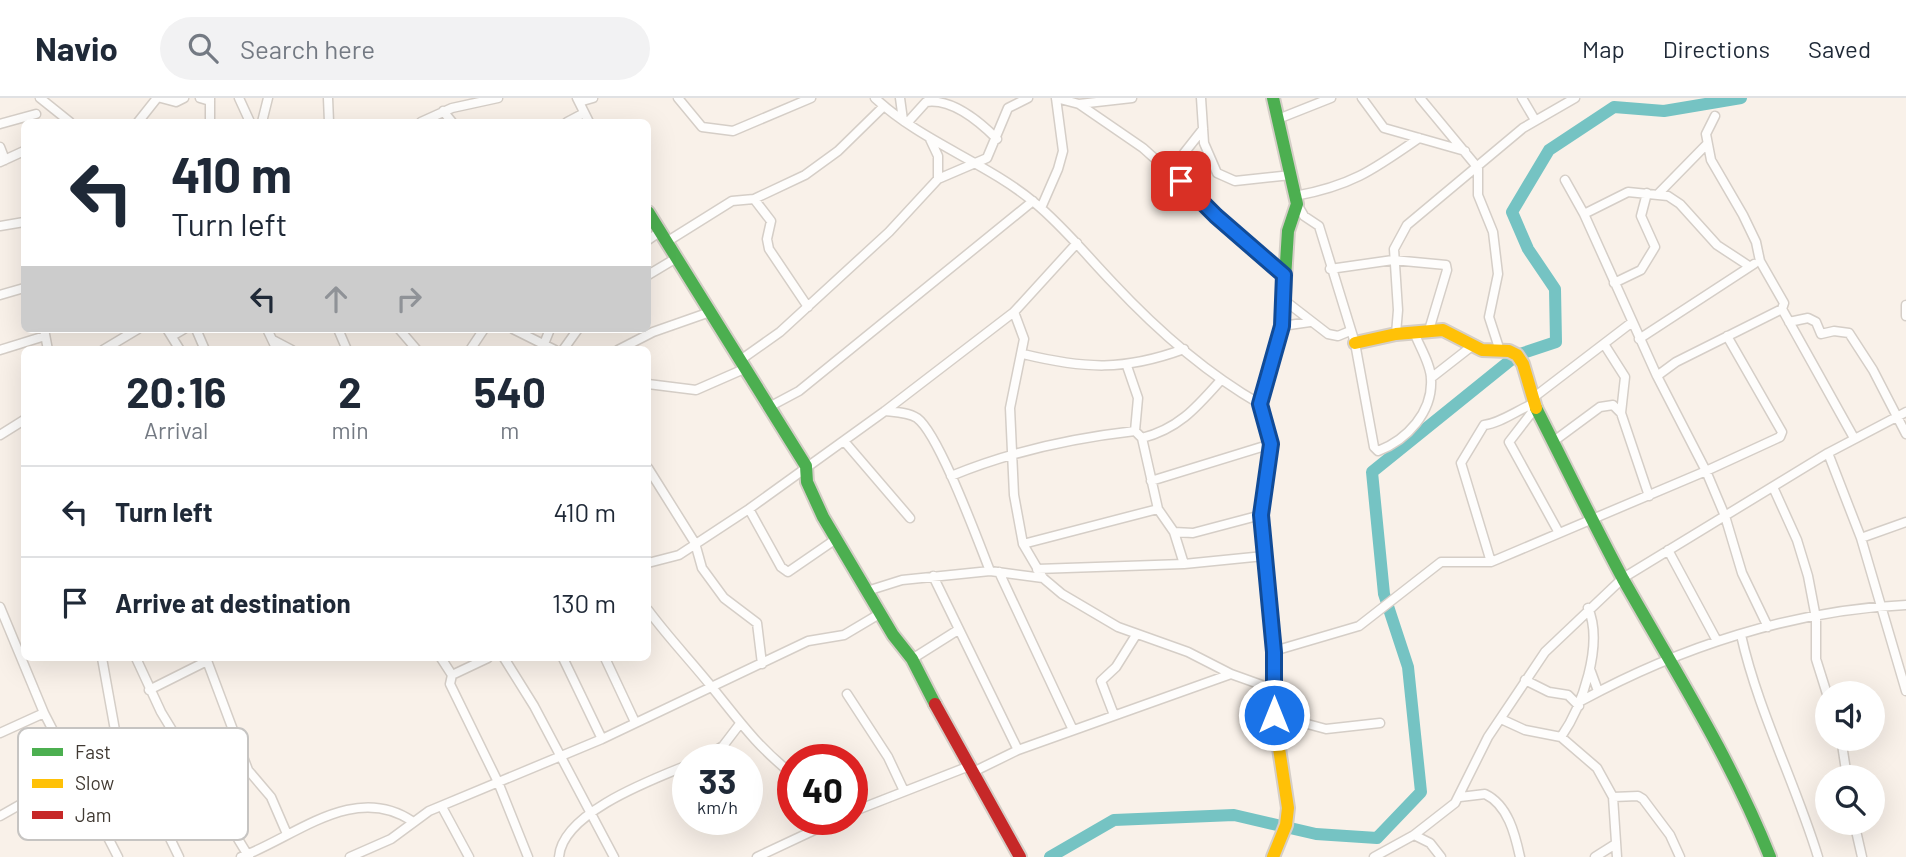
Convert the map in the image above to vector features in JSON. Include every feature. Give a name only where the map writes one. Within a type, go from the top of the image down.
[{"type":"street","points":[[35,118],[38,98],[66,119]]},
{"type":"street","points":[[141,119],[159,98],[176,102],[184,98]]},
{"type":"street","points":[[200,98],[210,99],[210,119]]},
{"type":"street","points":[[240,98],[249,119]]},
{"type":"street","points":[[263,119],[268,98]]},
{"type":"street","points":[[328,98],[329,119]]},
{"type":"street","points":[[427,119],[443,111],[498,98]]},
{"type":"street","points":[[587,119],[578,100],[593,98]]},
{"type":"street","points":[[678,98],[699,125],[728,131],[811,98]]},
{"type":"street","points":[[875,98],[930,139],[1033,201],[1077,243],[1130,301],[1220,381],[1260,404]]},
{"type":"street","points":[[900,98],[905,122]]},
{"type":"street","points":[[651,384],[696,390],[741,365],[890,232],[938,179],[987,158],[1008,108],[1028,98]]},
{"type":"street","points":[[1041,208],[1059,169],[1063,151],[1056,98],[1079,104],[1170,171],[1284,275]]},
{"type":"street","points":[[1079,104],[1132,98]]},
{"type":"street","points":[[1201,98],[1204,143],[1217,173],[1241,181],[1291,175]]},
{"type":"street","points":[[1273,98],[1296,200],[1304,216],[1318,226],[1352,337],[1374,447],[1378,451],[1398,443],[1410,431],[1426,404],[1431,378],[1414,332]]},
{"type":"street","points":[[1278,119],[1308,102],[1331,98]]},
{"type":"street","points":[[1362,98],[1384,128],[1465,151]]},
{"type":"street","points":[[1420,98],[1478,168],[1478,195],[1493,233],[1498,274],[1489,317],[1494,341],[1500,351]]},
{"type":"street","points":[[1522,98],[1535,120]]},
{"type":"street","points":[[1396,334],[1398,300],[1394,249],[1407,225],[1478,168],[1495,150],[1535,120],[1575,98]]},
{"type":"street","points":[[905,122],[926,102],[942,102],[977,121],[997,139]]},
{"type":"street","points":[[651,239],[664,236],[732,201],[754,199],[785,186],[822,163],[884,106]]},
{"type":"street","points":[[443,111],[450,119]]},
{"type":"street","points":[[573,119],[584,113]]},
{"type":"street","points":[[1657,376],[1727,336],[1782,309],[1784,303],[1760,261],[1756,242],[1718,175],[1706,145],[1706,134],[1715,116]]},
{"type":"street","points":[[0,124],[21,120]]},
{"type":"street","points":[[1170,171],[1203,129]]},
{"type":"street","points":[[1296,200],[1345,185],[1376,169],[1419,138]]},
{"type":"street","points":[[930,139],[937,156],[938,179]]},
{"type":"street","points":[[1658,194],[1706,145]]},
{"type":"street","points":[[0,147],[3,161],[21,152]]},
{"type":"street","points":[[1565,180],[1584,214],[1631,323],[1706,471],[1725,516],[1742,573],[1768,627]]},
{"type":"street","points":[[1614,283],[1641,270],[1655,247],[1641,216],[1647,193]]},
{"type":"street","points":[[1584,214],[1620,194],[1647,193],[1673,198],[1717,245],[1749,266]]},
{"type":"street","points":[[754,199],[771,221],[772,230],[767,239],[769,249],[808,307]]},
{"type":"street","points":[[1273,857],[1288,816],[1274,715],[1274,652],[1261,515],[1271,444],[1260,404],[1282,326],[1290,219],[1296,200]]},
{"type":"street","points":[[769,407],[799,391],[1033,201]]},
{"type":"street","points":[[651,216],[806,466],[807,482],[836,539],[912,659],[969,770],[1020,857]]},
{"type":"street","points":[[0,226],[21,225]]},
{"type":"street","points":[[651,562],[668,559],[749,509],[885,411],[1014,312],[1077,243]]},
{"type":"street","points":[[651,273],[678,257]]},
{"type":"street","points":[[1330,269],[1393,260],[1442,263],[1448,267],[1429,330]]},
{"type":"street","points":[[1639,339],[1760,261]]},
{"type":"street","points":[[0,295],[21,289]]},
{"type":"street","points":[[1284,300],[1310,322],[1334,336],[1352,337],[1429,330],[1450,333],[1482,350],[1517,355],[1523,364],[1533,406],[1594,517],[1623,578],[1671,657],[1751,809],[1770,857]]},
{"type":"street","points":[[1906,305],[1906,316]]},
{"type":"street","points":[[1782,309],[1854,438]]},
{"type":"street","points":[[626,346],[653,332],[710,312]]},
{"type":"street","points":[[1014,312],[1024,339],[1023,354],[1011,392],[1014,495],[1023,544],[1043,578],[1083,608],[1136,635],[1188,652],[1231,674],[1273,689]]},
{"type":"street","points":[[1789,321],[1808,318],[1816,322],[1821,334],[1834,331],[1849,333],[1903,414],[1906,434]]},
{"type":"street","points":[[1282,326],[1310,322]]},
{"type":"street","points":[[1558,531],[1510,446],[1510,439],[1533,406],[1631,323]]},
{"type":"street","points":[[0,349],[45,333]]},
{"type":"street","points":[[110,346],[131,333]]},
{"type":"street","points":[[269,333],[275,346]]},
{"type":"street","points":[[403,333],[414,346]]},
{"type":"street","points":[[410,340],[412,333]]},
{"type":"street","points":[[519,333],[540,346]]},
{"type":"street","points":[[1274,652],[1359,626],[1441,562],[1491,562],[1558,531],[1649,496],[1782,435],[1727,336]]},
{"type":"street","points":[[273,340],[284,346]]},
{"type":"street","points":[[1604,344],[1625,377],[1620,413]]},
{"type":"street","points":[[1431,378],[1472,346]]},
{"type":"street","points":[[1023,354],[1070,365],[1127,366],[1184,349]]},
{"type":"street","points":[[1127,366],[1138,398],[1139,434],[1158,509],[1174,532],[1184,564]]},
{"type":"street","points":[[951,476],[1011,455],[1167,430],[1186,419],[1220,381]]},
{"type":"street","points":[[1554,441],[1600,407],[1613,405],[1620,413],[1649,496]]},
{"type":"street","points":[[1491,562],[1461,463],[1484,425],[1496,424],[1514,411],[1533,406]]},
{"type":"street","points":[[885,411],[908,414],[919,421],[951,476],[1073,730]]},
{"type":"street","points":[[1374,857],[1414,835],[1460,797],[1476,757],[1545,652],[1588,608],[1623,578],[1828,453],[1903,414]]},
{"type":"street","points":[[0,435],[21,422]]},
{"type":"street","points":[[1011,439],[1030,451]]},
{"type":"street","points":[[844,441],[910,518]]},
{"type":"street","points":[[1151,481],[1271,444]]},
{"type":"street","points":[[1828,453],[1861,538],[1906,691]]},
{"type":"street","points":[[651,473],[695,543],[702,568],[724,598],[757,623],[762,664]]},
{"type":"street","points":[[1773,488],[1797,540],[1816,618],[1815,654],[1823,681]]},
{"type":"street","points":[[749,509],[781,567],[788,572],[836,539]]},
{"type":"street","points":[[1023,544],[1158,509]]},
{"type":"street","points":[[1174,532],[1193,533],[1261,515]]},
{"type":"street","points":[[1861,538],[1906,522]]},
{"type":"street","points":[[1668,550],[1717,641]]},
{"type":"street","points":[[1037,569],[1184,564],[1264,556]]},
{"type":"street","points":[[867,591],[902,580],[995,571],[1043,578]]},
{"type":"street","points":[[933,576],[1018,750]]},
{"type":"street","points":[[1580,704],[1598,691],[1671,657],[1717,641],[1768,627],[1882,606],[1906,605]]},
{"type":"street","points":[[0,607],[21,658]]},
{"type":"street","points":[[1561,737],[1580,704],[1590,669],[1594,626],[1588,608]]},
{"type":"street","points":[[350,857],[391,839],[412,821],[442,807],[602,739],[808,641],[844,635],[881,613]]},
{"type":"street","points":[[651,614],[712,687],[739,725],[777,762]]},
{"type":"street","points":[[912,659],[958,630]]},
{"type":"street","points":[[1114,715],[1101,681],[1116,667],[1136,635]]},
{"type":"street","points":[[1741,635],[1755,690],[1782,753],[1818,857]]},
{"type":"street","points":[[22,661],[51,728]]},
{"type":"street","points":[[103,661],[115,728]]},
{"type":"street","points":[[137,661],[149,690],[171,728]]},
{"type":"street","points":[[149,690],[204,661]]},
{"type":"street","points":[[206,661],[233,728]]},
{"type":"street","points":[[443,661],[452,675],[450,684],[498,782],[528,857]]},
{"type":"street","points":[[452,675],[482,661]]},
{"type":"street","points":[[506,661],[534,706],[558,758],[614,857]]},
{"type":"street","points":[[564,661],[602,739]]},
{"type":"street","points":[[606,661],[635,722]]},
{"type":"street","points":[[1590,669],[1598,691]]},
{"type":"street","points":[[868,804],[969,770],[1231,674]]},
{"type":"street","points":[[1525,680],[1549,692],[1568,695],[1580,704]]},
{"type":"street","points":[[847,694],[888,757],[904,791]]},
{"type":"street","points":[[0,733],[44,713]]},
{"type":"street","points":[[1274,715],[1326,729],[1380,723]]},
{"type":"street","points":[[1501,719],[1525,730],[1561,737],[1597,768],[1613,797],[1614,845],[1617,857]]},
{"type":"street","points":[[725,744],[739,725]]},
{"type":"street","points":[[248,770],[271,797],[288,834]]},
{"type":"street","points":[[559,857],[564,837],[590,815],[636,786],[672,771]]},
{"type":"street","points":[[1460,797],[1485,794],[1499,804],[1510,822],[1520,857]]},
{"type":"street","points":[[1613,797],[1637,796],[1643,799],[1670,835],[1680,857]]},
{"type":"street","points":[[0,816],[18,806]]},
{"type":"street","points":[[237,840],[246,856],[288,834],[357,807],[390,809],[412,821]]},
{"type":"street","points":[[442,807],[468,857]]},
{"type":"street","points":[[757,857],[804,835]]},
{"type":"street","points":[[1414,835],[1430,843],[1441,857]]},
{"type":"street","points":[[1857,835],[1862,857]]},
{"type":"street","points":[[110,840],[118,857]]},
{"type":"street","points":[[170,840],[178,857]]},
{"type":"street","points":[[1595,857],[1614,845]]},
{"type":"waterway","points":[[1050,857],[1114,820],[1234,815],[1316,834],[1377,838],[1421,792],[1408,667],[1384,594],[1372,472],[1517,355],[1556,342],[1555,289],[1528,249],[1512,212],[1549,150],[1614,107],[1664,111],[1741,98]]},
{"type":"traffic: fast","points":[[1269,599],[1261,515],[1271,444],[1260,404],[1282,326],[1288,231],[1297,204],[1273,98]]},
{"type":"traffic: fast","points":[[651,217],[806,466],[807,482],[823,517],[893,635],[912,659],[935,704]]},
{"type":"traffic: fast","points":[[1536,408],[1623,579],[1720,750],[1770,857]]},
{"type":"traffic: slow","points":[[1355,343],[1396,334],[1443,330],[1482,350],[1509,351],[1517,355],[1523,364],[1536,408]]},
{"type":"traffic: slow","points":[[1269,599],[1274,651],[1274,715],[1288,808],[1286,825],[1273,857]]},
{"type":"traffic: jam","points":[[935,704],[1020,857]]},
{"type":"route","points":[[1181,181],[1216,216],[1284,275],[1282,326],[1260,404],[1269,430],[1272,452],[1261,515],[1275,666],[1274,715]]}]
